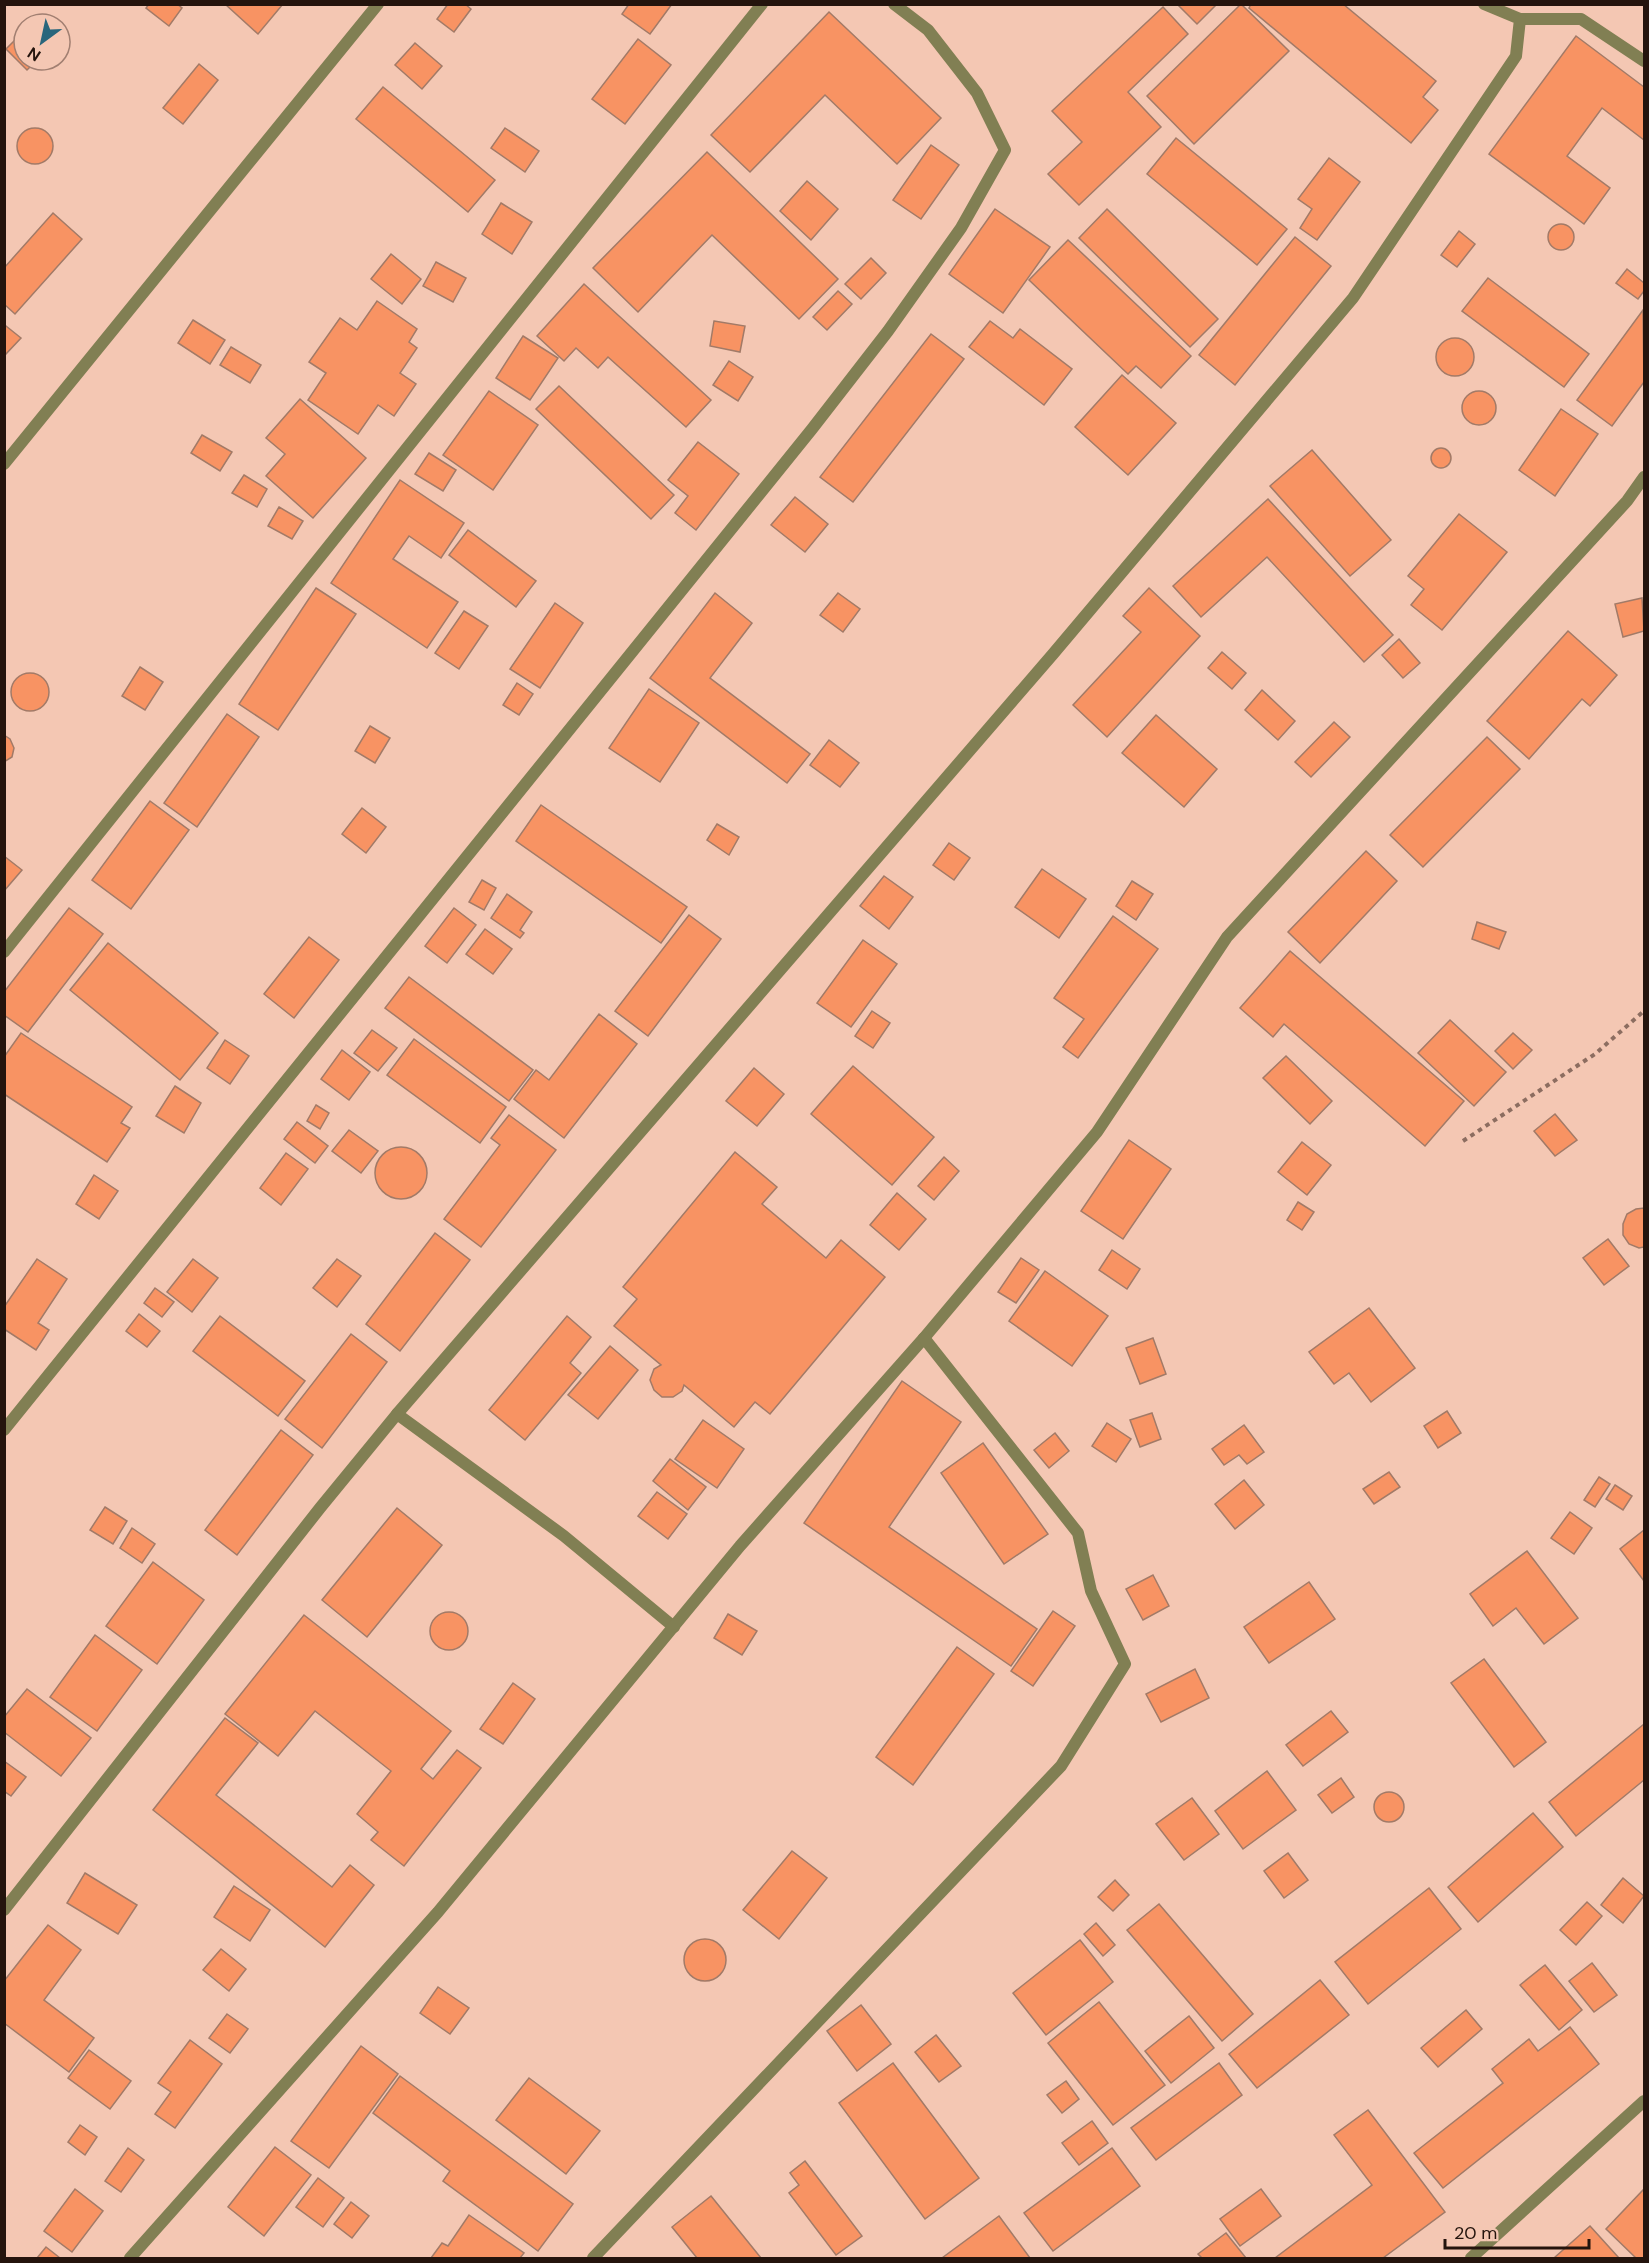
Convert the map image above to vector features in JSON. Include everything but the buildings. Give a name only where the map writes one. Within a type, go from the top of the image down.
[{"type":"street","points":[[4,464],[378,4]]},
{"type":"street","points":[[4,952],[762,4]]},
{"type":"street","points":[[4,1430],[812,429],[888,331],[961,228],[1005,150],[977,93],[928,30],[894,4]]},
{"type":"street","points":[[1484,4],[1520,19],[1581,19],[1644,61]]},
{"type":"street","points":[[4,1910],[320,1508],[397,1414],[1053,654],[1353,298],[1516,56],[1520,19]]},
{"type":"street","points":[[130,2259],[438,1912],[740,1546],[924,1338],[1097,1132],[1227,937],[1627,501],[1644,477]]},
{"type":"street","points":[[593,2259],[1061,1766],[1125,1664],[1091,1592],[1078,1533],[924,1338]]},
{"type":"street","points":[[397,1414],[564,1536],[674,1627]]},
{"type":"street","points":[[1471,2259],[1644,2101]]},
{"type":"path","points":[[1462,1141],[1595,1054],[1644,1011]]}]
